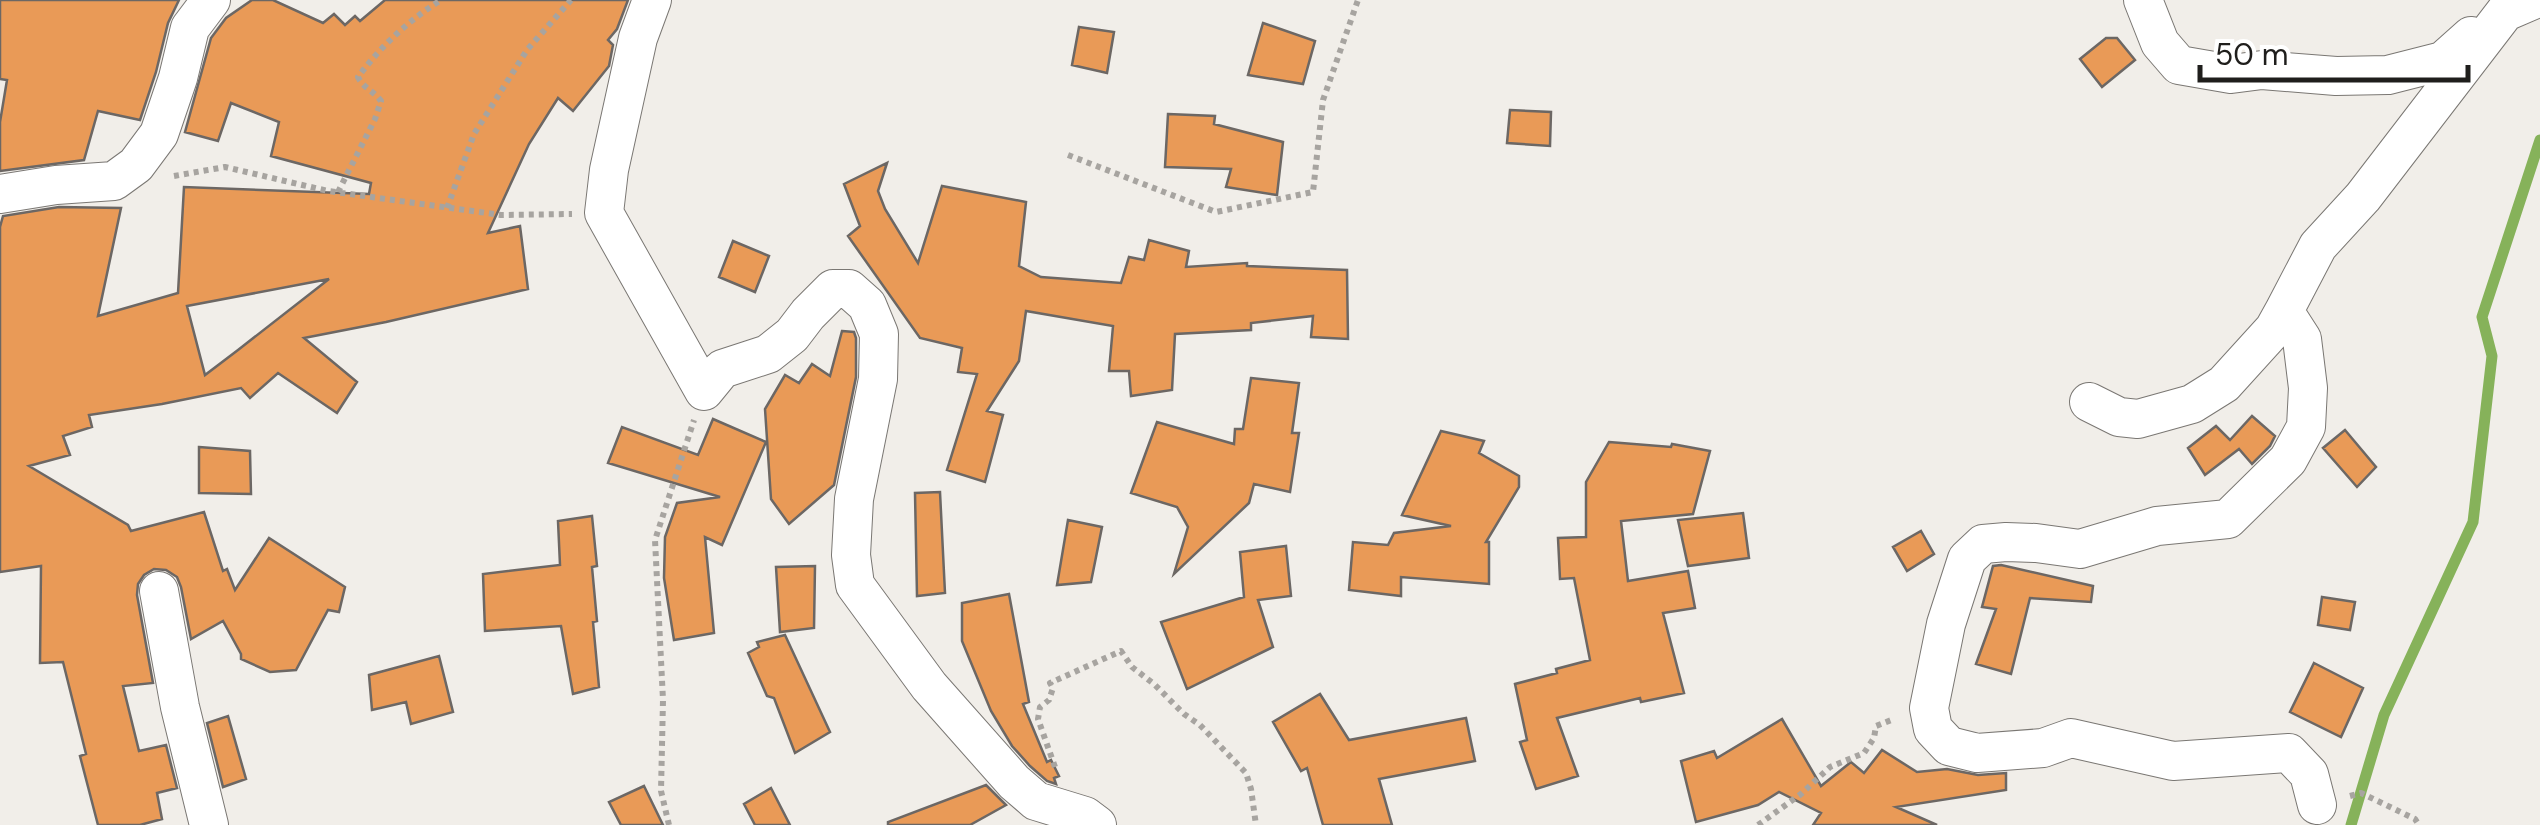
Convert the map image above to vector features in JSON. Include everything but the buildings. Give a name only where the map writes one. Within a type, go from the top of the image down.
[{"type":"street","points":[[0,194],[114,181],[136,165],[159,134],[190,28],[211,0]]},
{"type":"street","points":[[652,0],[624,97],[604,214],[704,391],[722,369],[768,354],[792,335],[833,289],[850,288],[867,305],[879,334],[878,380],[854,499],[851,555],[856,585],[929,686],[1014,782],[1036,801],[1083,818]]},
{"type":"street","points":[[2143,0],[2160,43],[2179,66],[2231,74],[2262,70],[2336,76],[2388,75],[2443,61],[2484,23],[2498,23]]},
{"type":"street","points":[[2090,402],[2119,417],[2138,420],[2192,404],[2224,384],[2274,328],[2318,246],[2363,197],[2505,12],[2533,0]]},
{"type":"street","points":[[2284,312],[2302,339],[2308,388],[2306,428],[2288,460],[2228,518],[2157,526],[2080,549],[2036,543],[1983,544],[1966,558],[1935,669],[1929,708],[1932,728],[1949,746],[1977,754],[2043,748],[2071,738],[2173,760],[2289,752],[2309,774],[2317,805]]},
{"type":"street","points":[[159,591],[180,708],[210,825]]},
{"type":"path","points":[[338,192],[375,120],[380,101],[358,76],[392,37],[441,0]]},
{"type":"path","points":[[447,208],[474,134],[527,50],[572,0]]},
{"type":"path","points":[[1068,155],[1216,212],[1312,192],[1323,100],[1358,0]]},
{"type":"path","points":[[136,165],[131,186],[147,186],[177,174],[225,168],[338,192],[501,215],[604,214]]},
{"type":"path","points":[[669,825],[661,791],[663,700],[656,540],[704,391]]},
{"type":"path","points":[[1083,818],[1038,720],[1040,707],[1050,700],[1050,683],[1121,651],[1132,667],[1200,726],[1246,773],[1256,825]]},
{"type":"path","points":[[1758,825],[1830,767],[1864,754],[1876,726],[1929,708]]},
{"type":"path","points":[[2317,805],[2361,793],[2415,819],[2419,825]]},
{"type":"waterway","points":[[2351,825],[2384,715],[2473,522],[2492,356],[2482,317],[2540,140]]}]
